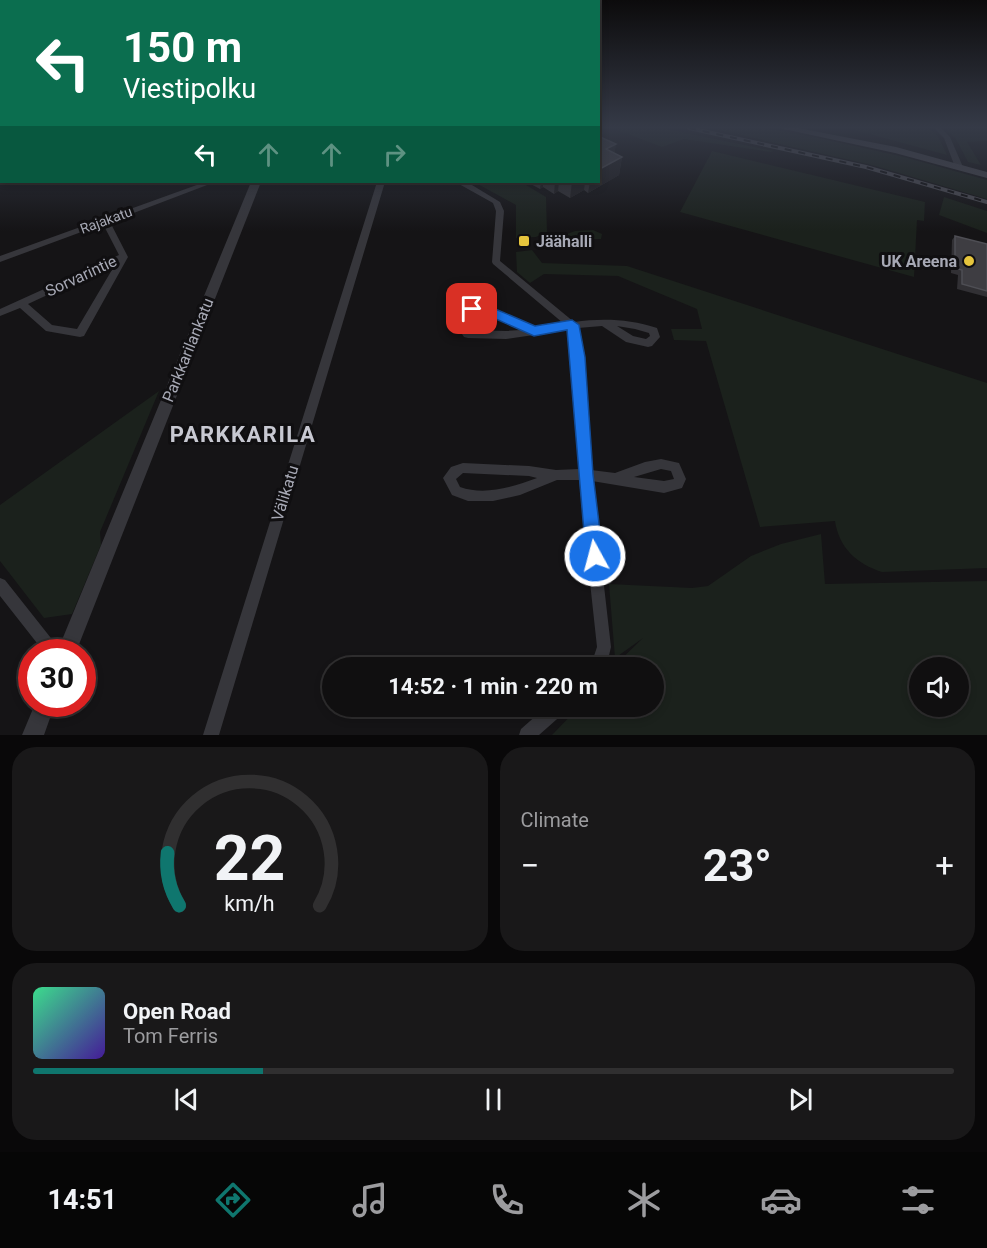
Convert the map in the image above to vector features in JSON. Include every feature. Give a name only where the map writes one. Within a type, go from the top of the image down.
[{"type":"main road","points":[[940,162],[987,176]]},
{"type":"street","points":[[957,162],[959,167]]},
{"type":"street","name":"Rajakatu","points":[[0,259],[208,183]]},
{"type":"street","name":"Parkkarilankatu","points":[[71,639],[256,183]]},
{"type":"street","name":"Välikatu","points":[[211,735],[381,183]]},
{"type":"street","points":[[464,183],[496,202],[500,211],[496,262],[572,325],[578,357],[585,474],[604,647],[601,657]]},
{"type":"street","name":"Sorvarintie","points":[[0,313],[124,256],[105,220]]},
{"type":"street","points":[[21,303],[49,328],[80,333],[124,256]]},
{"type":"street","points":[[534,331],[481,309],[472,309],[462,317],[461,325],[468,334],[506,335],[534,331],[572,325],[606,324]]},
{"type":"street","points":[[556,476],[527,487],[475,496],[456,491],[449,478],[455,471],[463,468],[529,471],[556,476],[585,474],[615,479]]},
{"type":"street","points":[[0,585],[43,639]]},
{"type":"street","points":[[33,735],[40,717]]},
{"type":"street","points":[[527,735],[547,717]]},
{"type":"shaded area","points":[[706,162],[759,162],[925,202],[924,221],[917,220],[914,277],[680,212]]},
{"type":"shaded area","points":[[860,162],[923,162],[987,180],[987,199]]},
{"type":"shaded area","points":[[476,183],[523,183],[546,197],[547,232],[536,237],[516,238],[516,205]]},
{"type":"shaded area","points":[[944,197],[987,211],[987,233],[939,215]]},
{"type":"shaded area","points":[[593,230],[602,234],[601,239],[551,240],[575,231]]},
{"type":"shaded area","points":[[532,250],[542,263],[627,266],[987,383],[987,568],[882,572],[873,569],[851,554],[837,531],[835,521],[760,527],[706,341],[674,340],[671,329],[702,329],[697,309],[618,276],[544,274],[530,283],[517,272],[516,252]]},
{"type":"shaded area","points":[[159,391],[100,532],[101,545],[72,614],[44,618],[0,561],[0,505]]},
{"type":"shaded area","points":[[821,534],[825,584],[987,581],[987,735],[552,735],[569,717],[664,717],[664,657],[623,657],[643,638],[615,657],[609,584],[692,588],[708,586],[751,556],[781,544]]},
{"type":"building","points":[[600,162],[612,162],[600,169]]},
{"type":"building","name":"UK Areena","points":[[955,236],[987,244],[987,291],[962,284],[962,270],[955,268]]},
{"type":"railway","points":[[845,162],[987,202]]},
{"type":"place","name":"Jäähalli","points":[[524,241]]},
{"type":"place","name":"UK Areena","points":[[969,261]]},
{"type":"district","name":"PARKKARILA","points":[[243,434]]},
{"type":"route","points":[[472,309],[489,311],[534,331],[572,325],[578,357],[585,474],[595,556]]}]
